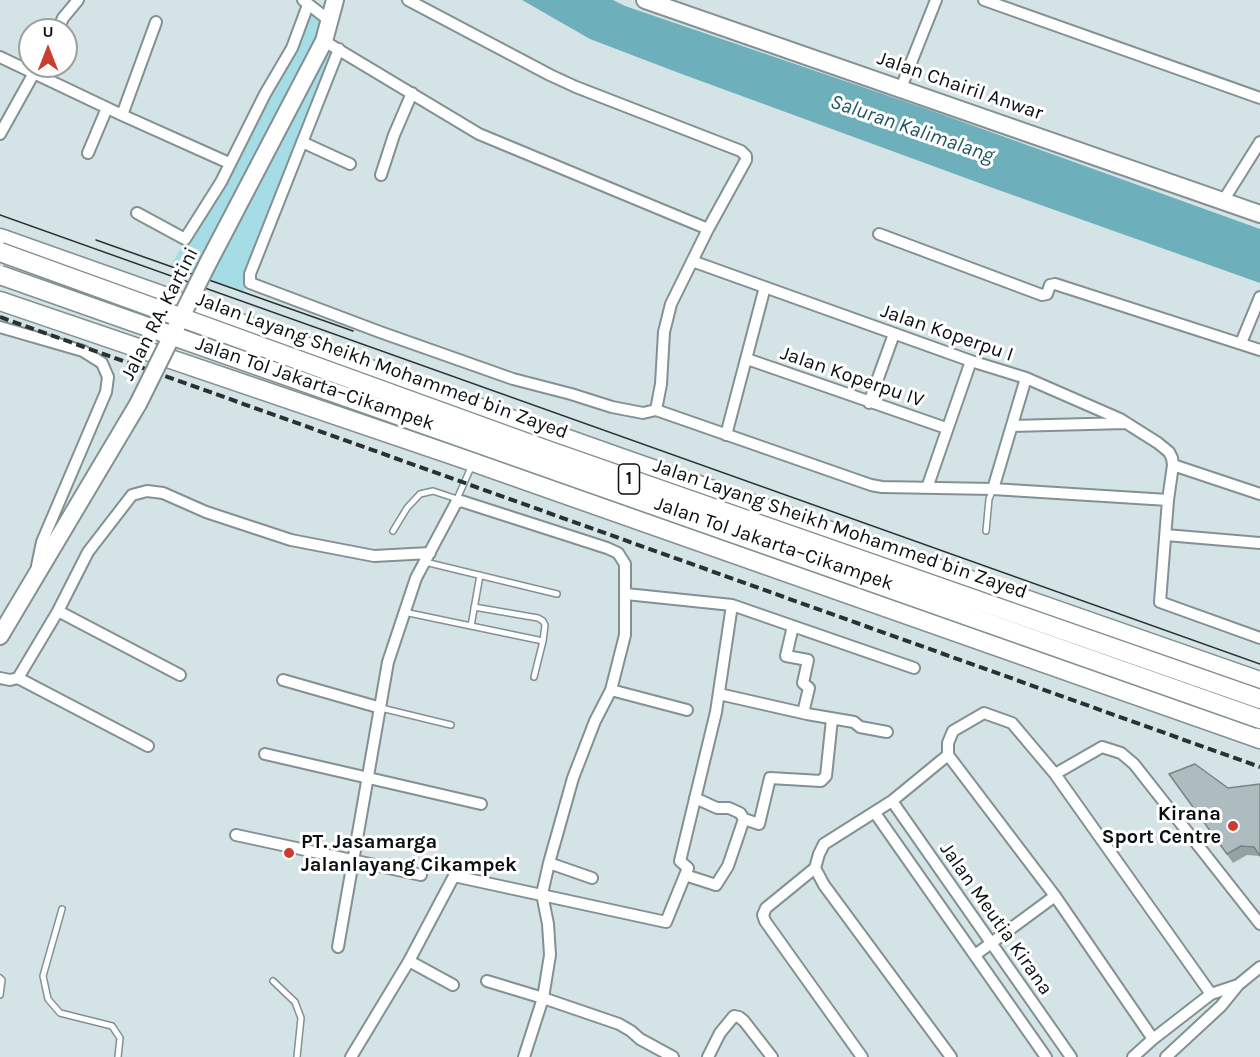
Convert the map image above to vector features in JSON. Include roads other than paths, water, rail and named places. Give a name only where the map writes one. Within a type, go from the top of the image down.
[{"type":"highway","name":"Jalan Tol Jakarta–Cikampek","points":[[0,238],[1260,681]]},
{"type":"highway","name":"Jalan Layang Sheikh Mohammed bin Zayed","points":[[0,252],[547,450],[1260,699]]},
{"type":"highway","name":"Jalan Layang Sheikh Mohammed bin Zayed","points":[[0,275],[1260,719]]},
{"type":"highway","name":"Jalan Tol Jakarta–Cikampek","points":[[0,301],[473,462],[1260,739]]},
{"type":"main road","name":"Jalan RA. Kartini","points":[[0,636],[138,404],[207,265],[332,45],[330,21],[335,0]]},
{"type":"main road","name":"Jalan Chairil Anwar","points":[[645,0],[1260,214]]},
{"type":"street","points":[[63,18],[78,0]]},
{"type":"street","points":[[408,0],[488,44],[576,87],[741,151],[746,156],[746,160],[671,303],[666,318],[661,384],[656,410]]},
{"type":"street","points":[[901,88],[936,0]]},
{"type":"street","points":[[984,0],[1260,98]]},
{"type":"street","points":[[137,213],[185,239],[221,182],[267,90],[292,48],[305,2],[330,21]]},
{"type":"street","points":[[122,115],[156,22]]},
{"type":"street","points":[[708,229],[479,134],[332,45],[302,142],[250,274],[250,282],[380,332],[513,379],[627,411],[643,413],[656,410],[871,485],[993,489],[1168,500]]},
{"type":"street","points":[[0,57],[18,64]]},
{"type":"street","points":[[0,134],[34,78]]},
{"type":"street","points":[[51,78],[107,108],[229,163]]},
{"type":"street","points":[[381,175],[394,135],[412,93]]},
{"type":"street","points":[[88,153],[107,108]]},
{"type":"street","points":[[302,142],[350,164]]},
{"type":"street","points":[[1224,201],[1260,142]]},
{"type":"street","points":[[879,234],[1042,295],[1047,294],[1050,285],[1055,284],[1260,350]]},
{"type":"street","name":"Jalan Koperpu I","points":[[692,261],[971,361],[1026,378],[1085,403],[1126,423],[1169,452],[1173,465]]},
{"type":"street","points":[[726,435],[765,287]]},
{"type":"street","points":[[1241,343],[1260,298]]},
{"type":"street","points":[[0,327],[83,351],[102,363],[108,377],[106,392],[42,542],[33,583]]},
{"type":"street","points":[[869,403],[894,334]]},
{"type":"street","name":"Jalan Koperpu IV","points":[[747,359],[946,428]]},
{"type":"street","points":[[927,488],[971,361]]},
{"type":"street","points":[[993,489],[1026,378]]},
{"type":"street","points":[[1012,426],[1126,423]]},
{"type":"street","points":[[1260,494],[1173,465],[1160,599],[1162,604],[1260,638]]},
{"type":"street","points":[[18,678],[94,544],[132,495],[147,491],[164,493],[206,512],[291,540],[374,556],[427,557]]},
{"type":"street","points":[[338,947],[388,662],[416,578],[458,500],[618,553],[625,564],[625,635],[611,690],[595,721],[573,778],[549,863],[542,894],[548,924],[550,955],[543,998],[524,1057]]},
{"type":"street","points":[[1166,535],[1260,543]]},
{"type":"street","points":[[626,594],[732,605],[914,668]]},
{"type":"street","points":[[351,1057],[409,961],[454,876],[666,922],[688,867],[680,861],[719,693],[732,605]]},
{"type":"street","points":[[58,610],[180,675]]},
{"type":"street","points":[[794,626],[786,656],[808,660],[803,683],[809,688],[803,714]]},
{"type":"street","points":[[0,678],[10,680],[18,678],[148,746]]},
{"type":"street","points":[[283,680],[381,708]]},
{"type":"street","points":[[611,690],[687,710]]},
{"type":"street","points":[[719,693],[803,714],[854,722],[860,727],[886,732]]},
{"type":"street","points":[[1153,1039],[1055,896],[948,755],[948,743],[953,731],[984,714],[1012,723],[1055,774],[1211,994]]},
{"type":"street","points":[[695,798],[717,808],[729,808],[740,813],[744,819],[759,824],[770,778],[821,781],[826,776],[832,718]]},
{"type":"street","points":[[1055,774],[1102,747],[1121,753],[1134,764],[1260,924]]},
{"type":"street","points":[[265,754],[481,804]]},
{"type":"street","points":[[862,1057],[763,915],[766,909],[815,867],[824,844],[892,801],[948,755]]},
{"type":"street","name":"Jalan Meutia Kirana","points":[[892,801],[1071,1057]]},
{"type":"street","name":"Jalan Meutia Kirana","points":[[875,813],[1046,1057]]},
{"type":"street","points":[[685,875],[716,885],[728,866],[744,819]]},
{"type":"street","points":[[236,835],[421,875]]},
{"type":"street","points":[[549,863],[592,878]]},
{"type":"street","points":[[815,867],[824,885],[951,1057]]},
{"type":"street","points":[[975,955],[1055,896]]},
{"type":"street","points":[[409,961],[453,985]]},
{"type":"street","points":[[1166,1057],[1221,1006],[1238,985],[1260,967]]},
{"type":"street","points":[[488,981],[619,1024],[632,1031],[640,1040],[673,1057]]},
{"type":"street","points":[[1133,1057],[1211,994],[1238,985]]},
{"type":"street","points":[[708,1057],[720,1033],[734,1017],[739,1017],[749,1026],[772,1057]]},
{"type":"lane","points":[[393,531],[407,508],[420,494],[433,491],[458,500],[473,462]]},
{"type":"lane","points":[[986,531],[989,498],[993,489]]},
{"type":"lane","points":[[427,557],[480,575],[557,594]]},
{"type":"lane","points":[[471,626],[480,575]]},
{"type":"lane","points":[[474,607],[538,618],[543,621],[545,625],[543,641],[534,677]]},
{"type":"lane","points":[[404,612],[543,641]]},
{"type":"lane","points":[[381,708],[451,725]]},
{"type":"lane","points":[[62,909],[43,975],[48,999],[60,1013],[111,1026],[120,1038],[118,1057]]},
{"type":"lane","points":[[0,978],[2,980],[0,995]]},
{"type":"lane","points":[[273,981],[295,1002],[301,1018],[297,1057]]},
{"type":"water","name":"Saluran Kalimalang","points":[[522,0],[613,0],[927,109],[1260,229],[1260,283],[993,188],[590,39]]},
{"type":"tram line","points":[[0,215],[1260,664]]},
{"type":"tram line","points":[[96,240],[353,331]]},
{"type":"railway","points":[[0,317],[1260,767]]},
{"type":"place","name":"Kirana Sport Centre","points":[[1233,826]]},
{"type":"place","name":"PT. Jasamarga Jalanlayang Cikampek","points":[[289,853]]}]
